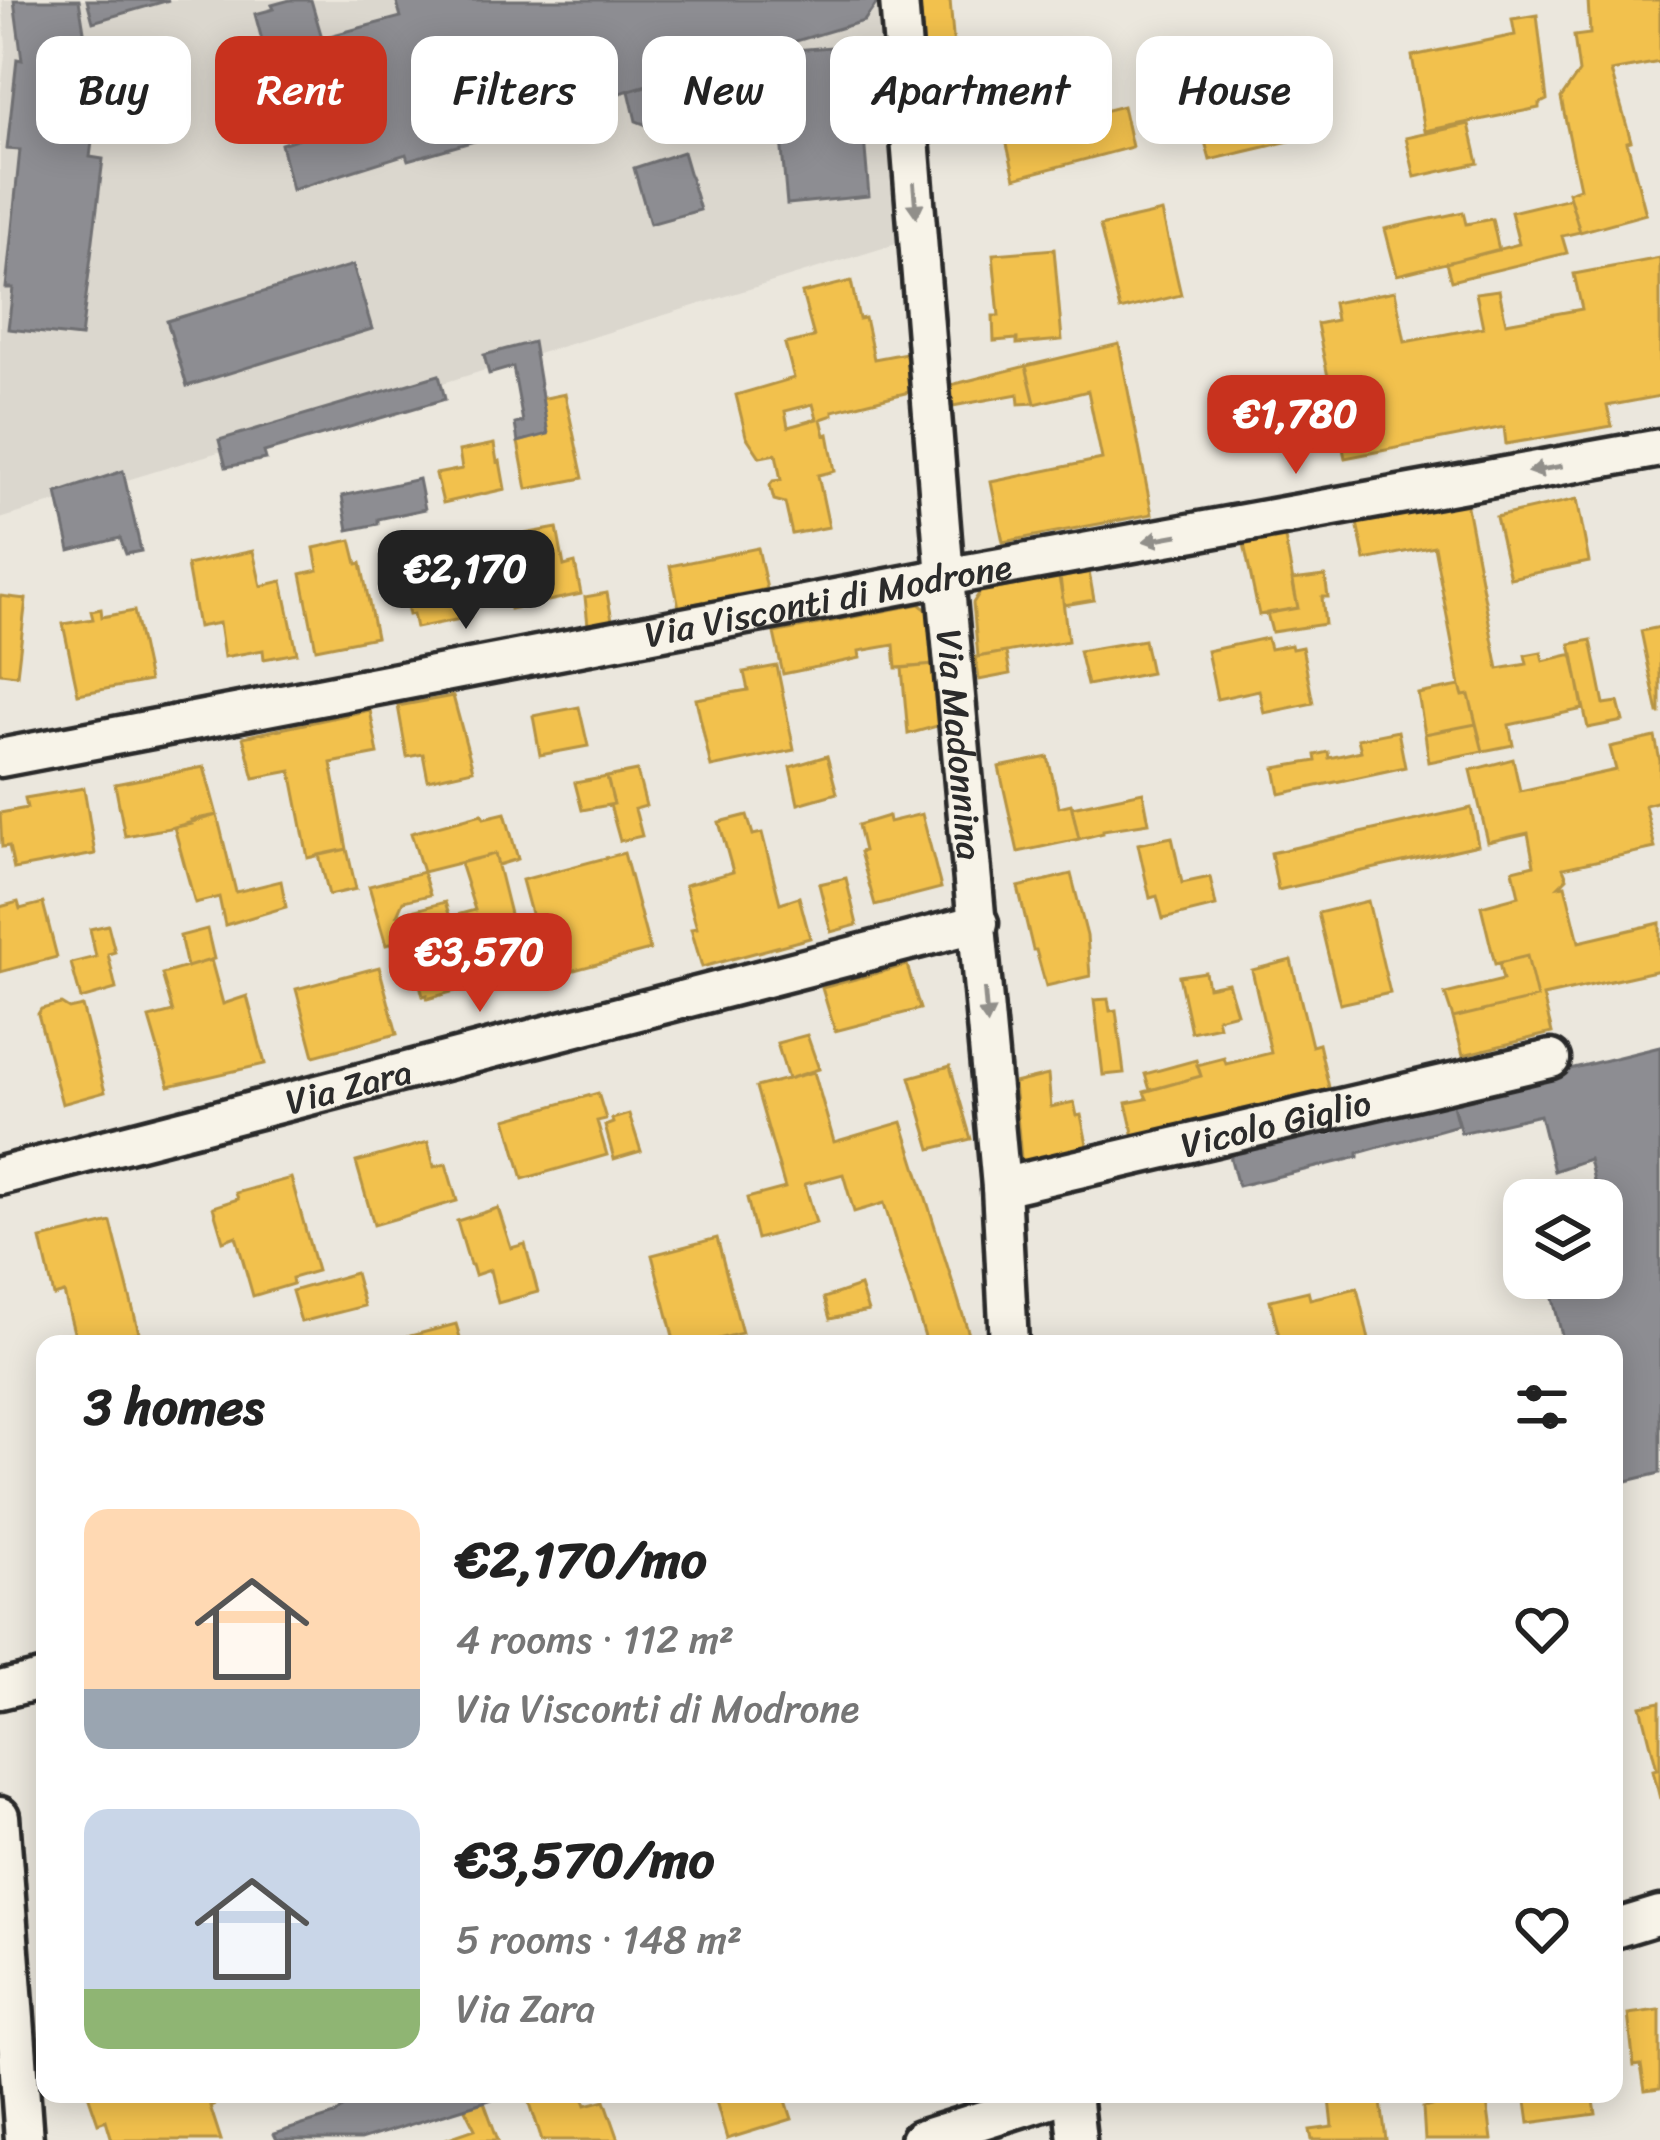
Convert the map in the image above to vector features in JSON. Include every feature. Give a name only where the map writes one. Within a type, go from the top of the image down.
[{"type":"street","name":"Via Madonnina","points":[[899,0],[945,578],[1001,1187],[1009,1335]]},
{"type":"street","name":"Via Visconti di Modrone","points":[[0,758],[1660,448]]},
{"type":"street","name":"Via Zara","points":[[0,1176],[979,923]]},
{"type":"street","name":"Vicolo Giglio","points":[[1001,1187],[1551,1059]]},
{"type":"street","points":[[0,1690],[36,1680]]},
{"type":"street","points":[[1,1840],[16,2133]]},
{"type":"street","points":[[1623,1926],[1660,1915]]},
{"type":"street","points":[[919,2140],[1040,2103]]},
{"type":"street","points":[[1071,2103],[1078,2140]]},
{"type":"shaded area","points":[[2,0],[888,0],[891,36],[830,36],[830,144],[899,144],[906,241],[0,519],[0,99],[6,46]]},
{"type":"building: Homes","points":[[919,0],[950,0],[953,36],[922,36]]},
{"type":"building: Homes","points":[[1588,0],[1660,0],[1660,62],[1611,71],[1646,214],[1580,232],[1568,192],[1580,188],[1561,98],[1579,72],[1574,36],[1590,34]]},
{"type":"building: Homes","points":[[1537,15],[1547,100],[1539,108],[1425,131],[1412,56],[1515,35],[1512,19]]},
{"type":"building: Homes","points":[[1123,106],[1132,147],[1015,178],[1007,144],[1112,144],[1112,109]]},
{"type":"building: Homes","points":[[1469,124],[1478,163],[1415,177],[1406,138]]},
{"type":"building: Homes","points":[[1206,144],[1277,144],[1210,160]]},
{"type":"building: Homes","points":[[1570,198],[1580,232],[1562,236],[1567,253],[1451,281],[1446,263],[1519,244],[1511,212]]},
{"type":"building: Homes","points":[[1162,212],[1181,295],[1120,310],[1100,226]]},
{"type":"building: Homes","points":[[1463,212],[1466,224],[1492,219],[1499,250],[1397,275],[1385,229]]},
{"type":"building: Homes","points":[[1054,249],[1062,340],[994,341],[993,316],[999,316],[993,254]]},
{"type":"building: Homes","points":[[1660,258],[1660,396],[1607,406],[1612,426],[1506,444],[1504,427],[1345,458],[1317,324],[1336,320],[1333,303],[1395,291],[1405,342],[1483,327],[1476,293],[1499,290],[1506,323],[1582,309],[1574,274]]},
{"type":"building: Homes","points":[[851,281],[874,359],[906,353],[909,392],[833,411],[821,419],[835,471],[818,475],[829,527],[792,534],[785,503],[774,500],[770,485],[781,480],[776,454],[760,457],[746,436],[736,395],[794,378],[785,344],[814,337],[802,293]],"holes":[[[813,404],[817,419],[788,427],[785,411]]]},
{"type":"building: Homes","points":[[1119,344],[1152,514],[1003,542],[991,482],[1102,459],[1088,391],[1035,404],[1026,366]]},
{"type":"building: Homes","points":[[1026,366],[1035,403],[1019,404],[1018,394],[953,406],[951,385]]},
{"type":"building: Homes","points":[[565,394],[583,478],[527,489],[518,442],[548,434],[541,399]]},
{"type":"building: Homes","points":[[494,444],[505,489],[443,503],[436,474],[462,469],[459,451]]},
{"type":"building: Homes","points":[[1465,496],[1498,669],[1527,664],[1525,655],[1541,652],[1543,661],[1573,654],[1583,709],[1509,725],[1513,745],[1483,751],[1469,695],[1463,696],[1460,686],[1434,546],[1365,560],[1356,518]]},
{"type":"building: Homes","points":[[1577,499],[1589,562],[1510,578],[1496,517]]},
{"type":"building: Homes","points":[[557,528],[564,566],[575,563],[581,594],[510,609],[496,539]]},
{"type":"building: Homes","points":[[1284,533],[1298,608],[1259,615],[1243,539]]},
{"type":"building: Homes","points":[[351,540],[357,564],[361,563],[376,637],[316,649],[301,574],[318,570],[314,548]]},
{"type":"building: Homes","points":[[758,548],[767,589],[679,607],[670,566]]},
{"type":"building: Homes","points":[[253,551],[261,586],[282,581],[297,653],[264,659],[263,650],[224,657],[219,623],[198,627],[187,565]]},
{"type":"building: Homes","points":[[458,555],[470,617],[416,628],[399,567]]},
{"type":"building: Homes","points":[[1089,572],[1094,600],[1064,605],[1059,578]]},
{"type":"building: Homes","points":[[1325,576],[1325,624],[1272,632],[1267,613],[1298,608],[1292,580]]},
{"type":"building: Homes","points":[[1060,577],[1068,641],[978,657],[973,603],[980,592]]},
{"type":"building: Homes","points":[[607,593],[612,620],[588,625],[585,597]]},
{"type":"building: Homes","points":[[0,596],[26,599],[17,675],[0,673]]},
{"type":"building: Homes","points":[[919,604],[931,613],[935,665],[896,668],[894,645],[859,651],[860,658],[783,674],[774,633]]},
{"type":"building: Homes","points":[[101,609],[102,617],[134,611],[149,681],[78,694],[63,624],[93,619],[91,611]]},
{"type":"building: Homes","points":[[1660,627],[1660,713],[1658,713],[1641,631]]},
{"type":"building: Homes","points":[[1267,638],[1270,649],[1302,647],[1313,703],[1264,713],[1259,690],[1217,699],[1207,651]]},
{"type":"building: Homes","points":[[1144,640],[1151,673],[1087,685],[1079,651]]},
{"type":"building: Homes","points":[[1591,640],[1604,704],[1618,702],[1623,721],[1588,728],[1570,644]]},
{"type":"building: Homes","points":[[1006,652],[1010,674],[979,680],[976,657]]},
{"type":"building: Homes","points":[[935,665],[941,725],[908,734],[902,668]]},
{"type":"building: Homes","points":[[777,666],[794,750],[711,767],[696,699],[748,690],[744,672]]},
{"type":"building: Homes","points":[[1460,686],[1463,696],[1469,695],[1476,724],[1425,734],[1418,694]]},
{"type":"building: Homes","points":[[453,696],[473,770],[428,780],[423,754],[407,757],[398,706]]},
{"type":"building: Homes","points":[[579,707],[588,746],[540,755],[533,716]]},
{"type":"building: Homes","points":[[370,710],[378,754],[331,763],[347,849],[308,858],[291,771],[254,778],[243,737]]},
{"type":"building: Homes","points":[[1476,724],[1483,751],[1429,762],[1425,734]]},
{"type":"building: Homes","points":[[1398,731],[1405,767],[1280,794],[1275,768],[1316,761],[1315,755],[1328,752],[1329,758],[1361,751],[1358,739]]},
{"type":"building: Homes","points":[[1655,737],[1660,801],[1645,805],[1655,848],[1563,868],[1567,878],[1559,886],[1565,885],[1579,942],[1660,923],[1660,970],[1543,996],[1552,1033],[1463,1055],[1453,1018],[1537,998],[1527,956],[1495,964],[1481,906],[1519,896],[1513,870],[1534,865],[1528,833],[1488,842],[1471,770],[1513,759],[1520,791],[1616,770],[1610,747]]},
{"type":"building: Homes","points":[[827,756],[837,793],[798,804],[790,767]]},
{"type":"building: Homes","points":[[1048,757],[1059,807],[1071,804],[1079,839],[1018,852],[999,767]]},
{"type":"building: Homes","points":[[204,767],[217,815],[125,836],[115,784]]},
{"type":"building: Homes","points":[[637,771],[646,806],[635,809],[642,836],[620,841],[607,777]]},
{"type":"building: Homes","points":[[607,777],[614,804],[582,810],[575,783]]},
{"type":"building: Homes","points":[[84,788],[95,854],[14,869],[9,846],[2,847],[0,813],[27,808],[25,798]]},
{"type":"building: Homes","points":[[1143,792],[1149,823],[1079,839],[1072,807]]},
{"type":"building: Homes","points":[[1471,808],[1478,845],[1278,890],[1271,853]]},
{"type":"building: Homes","points":[[505,813],[518,859],[498,865],[495,854],[423,872],[411,833],[482,814],[484,818]]},
{"type":"building: Homes","points":[[922,814],[941,888],[875,905],[860,852],[864,851],[858,825],[888,816],[889,822]]},
{"type":"building: Homes","points":[[217,815],[236,892],[281,881],[286,907],[225,925],[219,897],[195,903],[174,827]]},
{"type":"building: Homes","points":[[747,815],[753,835],[762,833],[780,903],[799,897],[810,938],[702,967],[685,885],[733,872],[719,822]]},
{"type":"building: Homes","points":[[1172,837],[1182,883],[1210,877],[1216,906],[1163,919],[1157,896],[1150,898],[1138,844]]},
{"type":"building: Homes","points":[[347,849],[356,889],[329,895],[319,855]]},
{"type":"building: Homes","points":[[624,853],[650,950],[548,977],[522,880]]},
{"type":"building: Homes","points":[[495,854],[516,938],[507,939],[517,973],[427,999],[408,940],[386,945],[369,886],[423,872],[430,895],[403,901],[397,915],[445,902],[450,917],[475,910],[460,863]]},
{"type":"building: Homes","points":[[1071,874],[1087,936],[1090,976],[1046,986],[1018,887]]},
{"type":"building: Homes","points":[[846,878],[857,925],[831,932],[819,884]]},
{"type":"building: Homes","points":[[1368,901],[1390,993],[1340,1004],[1318,913]]},
{"type":"building: Homes","points":[[18,902],[20,909],[43,903],[57,957],[0,972],[0,907]]},
{"type":"building: Homes","points":[[108,925],[116,989],[81,999],[71,963],[96,957],[90,929]]},
{"type":"building: Homes","points":[[207,929],[214,959],[187,967],[180,936]]},
{"type":"building: Homes","points":[[1527,956],[1537,998],[1453,1018],[1445,994],[1503,980],[1499,963]]},
{"type":"building: Homes","points":[[211,960],[223,1004],[247,996],[265,1064],[169,1086],[149,1018],[173,1012],[162,974]]},
{"type":"building: Homes","points":[[1291,960],[1312,1046],[1319,1044],[1330,1092],[1158,1138],[1156,1132],[1134,1137],[1126,1103],[1147,1099],[1144,1092],[1201,1076],[1197,1065],[1224,1058],[1226,1064],[1271,1053],[1252,970]]},
{"type":"building: Homes","points":[[907,965],[920,1009],[835,1031],[822,988]]},
{"type":"building: Homes","points":[[379,967],[397,1034],[314,1056],[296,989]]},
{"type":"building: Homes","points":[[1205,972],[1208,987],[1228,983],[1237,1013],[1217,1018],[1219,1026],[1191,1032],[1179,976]]},
{"type":"building: Homes","points":[[1108,999],[1110,1011],[1116,1010],[1124,1073],[1103,1075],[1094,1000]]},
{"type":"building: Homes","points":[[61,1004],[69,1009],[82,1006],[105,1092],[62,1104],[38,1014]]},
{"type":"building: Homes","points":[[807,1035],[819,1069],[788,1079],[777,1043]]},
{"type":"building: Homes","points":[[1196,1060],[1201,1076],[1150,1090],[1145,1074]]},
{"type":"building: Homes","points":[[950,1066],[971,1139],[931,1149],[910,1077]]},
{"type":"building: Homes","points":[[814,1072],[834,1142],[902,1122],[969,1335],[924,1335],[884,1203],[854,1212],[843,1174],[805,1184],[816,1223],[757,1239],[747,1198],[785,1188],[756,1087]]},
{"type":"building: Homes","points":[[1048,1075],[1051,1107],[1074,1102],[1088,1149],[1028,1163],[1021,1158],[1014,1083]]},
{"type":"building: Homes","points":[[598,1093],[606,1119],[597,1121],[607,1155],[523,1179],[506,1119]]},
{"type":"building: Homes","points":[[629,1114],[641,1151],[614,1159],[605,1126]]},
{"type":"building: Homes","points":[[428,1142],[434,1167],[446,1164],[457,1201],[374,1225],[356,1162]]},
{"type":"building: Homes","points":[[291,1178],[317,1271],[253,1296],[236,1236],[223,1241],[213,1207],[238,1199],[236,1193]]},
{"type":"building: Homes","points":[[498,1208],[511,1248],[525,1244],[538,1292],[498,1303],[490,1270],[475,1275],[470,1265],[457,1221]]},
{"type":"building: Homes","points":[[111,1222],[139,1333],[75,1335],[64,1293],[54,1296],[41,1239]]},
{"type":"building: Homes","points":[[717,1238],[742,1333],[673,1335],[652,1255]]},
{"type":"building: Homes","points":[[355,1273],[364,1306],[301,1322],[292,1291]]},
{"type":"building: Homes","points":[[860,1286],[868,1311],[830,1319],[824,1298]]},
{"type":"building: Homes","points":[[1357,1288],[1368,1335],[1279,1335],[1270,1300],[1308,1291],[1310,1299]]},
{"type":"building: Homes","points":[[456,1324],[459,1335],[414,1335]]},
{"type":"building: Homes","points":[[1660,1702],[1660,1799],[1641,1706]]},
{"type":"building: Homes","points":[[1660,2010],[1660,2089],[1645,2091],[1641,2065],[1634,2066],[1628,2014]]},
{"type":"building: Homes","points":[[91,2103],[217,2103],[210,2106],[221,2140],[112,2140],[106,2120],[98,2123]]},
{"type":"building: Homes","points":[[484,2103],[498,2140],[443,2140],[475,2129],[464,2107]]},
{"type":"building: Homes","points":[[530,2103],[606,2103],[619,2140],[542,2140]]},
{"type":"building: Homes","points":[[717,2103],[787,2103],[792,2119],[727,2139]]},
{"type":"building: Homes","points":[[1330,2103],[1381,2103],[1386,2140],[1312,2140],[1310,2130],[1333,2127]]},
{"type":"building: Homes","points":[[1487,2103],[1492,2140],[1425,2140],[1423,2108]]},
{"type":"building: Homes","points":[[1526,2103],[1594,2103],[1596,2114],[1529,2123]]},
{"type":"building: Industry","points":[[14,0],[79,0],[85,36],[36,36],[36,144],[92,144],[90,157],[103,159],[81,337],[8,329],[13,288],[6,288],[20,150],[7,149],[17,59],[22,60]]},
{"type":"building: Industry","points":[[87,0],[169,0],[93,22]]},
{"type":"building: Industry","points":[[311,0],[321,36],[261,36],[255,14],[274,9],[272,5]]},
{"type":"building: Industry","points":[[396,0],[879,0],[864,21],[806,38],[642,36],[642,86],[618,94],[618,36],[411,36],[411,144],[464,144],[408,160],[406,154],[292,190],[281,144],[387,144],[387,36],[330,36],[401,17]]},
{"type":"building: Industry","points":[[830,47],[830,144],[865,144],[869,196],[787,204],[781,144],[806,144],[806,49]]},
{"type":"building: Industry","points":[[642,87],[642,123],[636,121],[629,91]]},
{"type":"building: Industry","points":[[683,152],[700,210],[650,224],[634,168]]},
{"type":"building: Industry","points":[[353,265],[372,329],[187,386],[167,321]]},
{"type":"building: Industry","points":[[533,342],[548,434],[518,442],[515,424],[523,422],[513,367],[489,374],[484,355]]},
{"type":"building: Industry","points":[[439,375],[445,399],[264,452],[266,459],[226,467],[219,440]]},
{"type":"building: Industry","points":[[123,471],[141,551],[126,554],[120,538],[70,551],[57,493]]},
{"type":"building: Industry","points":[[419,479],[425,509],[348,530],[342,496]]},
{"type":"building: Industry","points":[[1660,1047],[1660,1473],[1623,1482],[1623,1335],[1562,1335],[1553,1299],[1623,1299],[1623,1179],[1594,1179],[1589,1159],[1554,1171],[1540,1115],[1461,1133],[1451,1098]]},
{"type":"building: Industry","points":[[1451,1098],[1458,1125],[1358,1153],[1358,1157],[1238,1186],[1229,1152]]},
{"type":"building: Industry","points":[[348,2103],[480,2103],[360,2140],[277,2140],[274,2134],[335,2115]]}]
